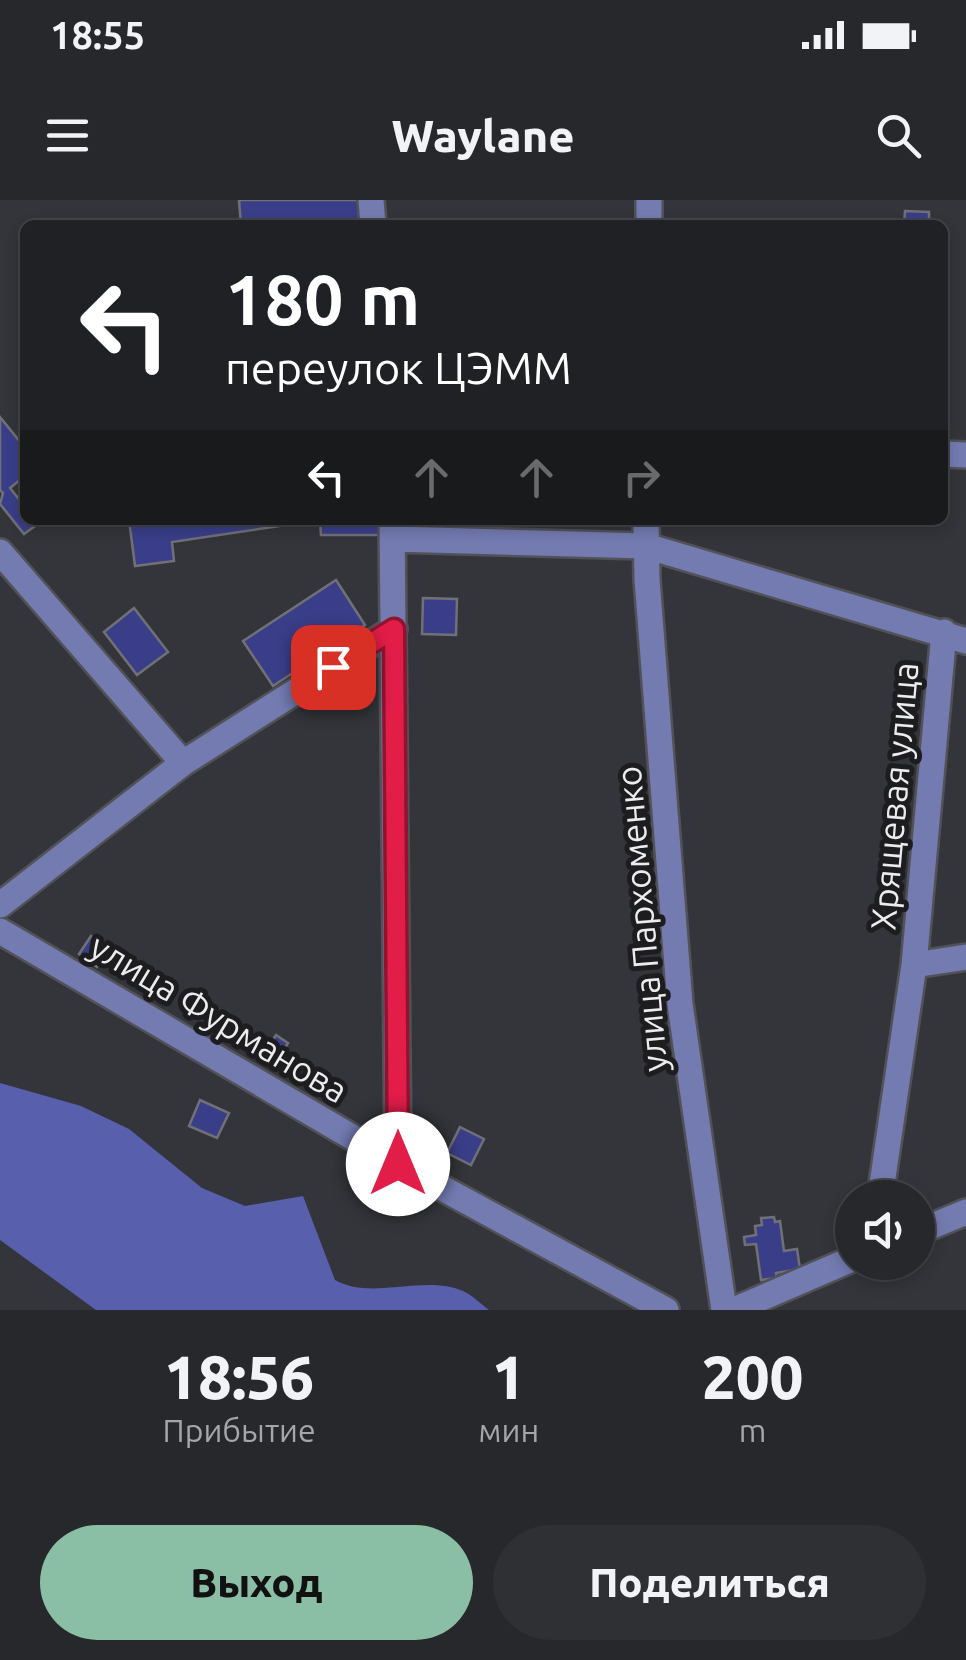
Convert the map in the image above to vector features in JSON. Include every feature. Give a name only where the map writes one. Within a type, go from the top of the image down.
[{"type":"street","name":"улица Пархоменко","points":[[646,525],[680,1004],[724,1310]]},
{"type":"street","points":[[398,1164],[393,530],[646,546],[955,637]]},
{"type":"street","points":[[0,552],[183,762]]},
{"type":"street","points":[[0,905],[183,762],[394,629]]},
{"type":"street","name":"Хрящевая улица","points":[[883,1180],[955,637]]},
{"type":"street","name":"улица Фурманова","points":[[0,931],[398,1164],[666,1310]]},
{"type":"street","name":"Хрящевая улица","points":[[914,965],[966,957]]},
{"type":"street","points":[[935,1225],[966,1212]]},
{"type":"street","points":[[734,1310],[835,1266]]},
{"type":"shaded area","points":[[0,1083],[81,1106],[129,1129],[202,1188],[245,1206],[303,1196],[335,1280],[365,1288],[448,1287],[466,1293],[489,1310],[96,1310],[0,1240]]},
{"type":"building","points":[[239,200],[361,200],[363,220],[241,220]]},
{"type":"building","points":[[905,211],[929,212],[929,220],[904,220]]},
{"type":"building","points":[[0,417],[20,442],[20,480],[10,488],[20,501],[20,525],[37,525],[24,534],[0,504]]},
{"type":"building","points":[[130,525],[280,525],[172,542],[174,561],[135,566]]},
{"type":"building","points":[[320,525],[379,525],[380,535],[321,535]]},
{"type":"building","points":[[336,580],[365,625],[273,686],[243,641]]},
{"type":"building","points":[[423,598],[457,599],[456,635],[422,634]]},
{"type":"building","points":[[134,608],[168,652],[137,675],[104,632]]},
{"type":"building","points":[[91,936],[110,949],[97,967],[79,954]]},
{"type":"building","points":[[276,1035],[288,1043],[278,1059],[266,1051]]},
{"type":"building","points":[[200,1100],[229,1113],[217,1138],[189,1126]]},
{"type":"building","points":[[460,1127],[484,1139],[471,1165],[447,1153]]},
{"type":"building","points":[[774,1217],[775,1222],[780,1221],[784,1251],[797,1249],[800,1269],[761,1280],[756,1244],[745,1245],[744,1237],[756,1235],[755,1226],[762,1225],[761,1218]]},
{"type":"route","points":[[333,667],[394,629],[398,1164]]}]
